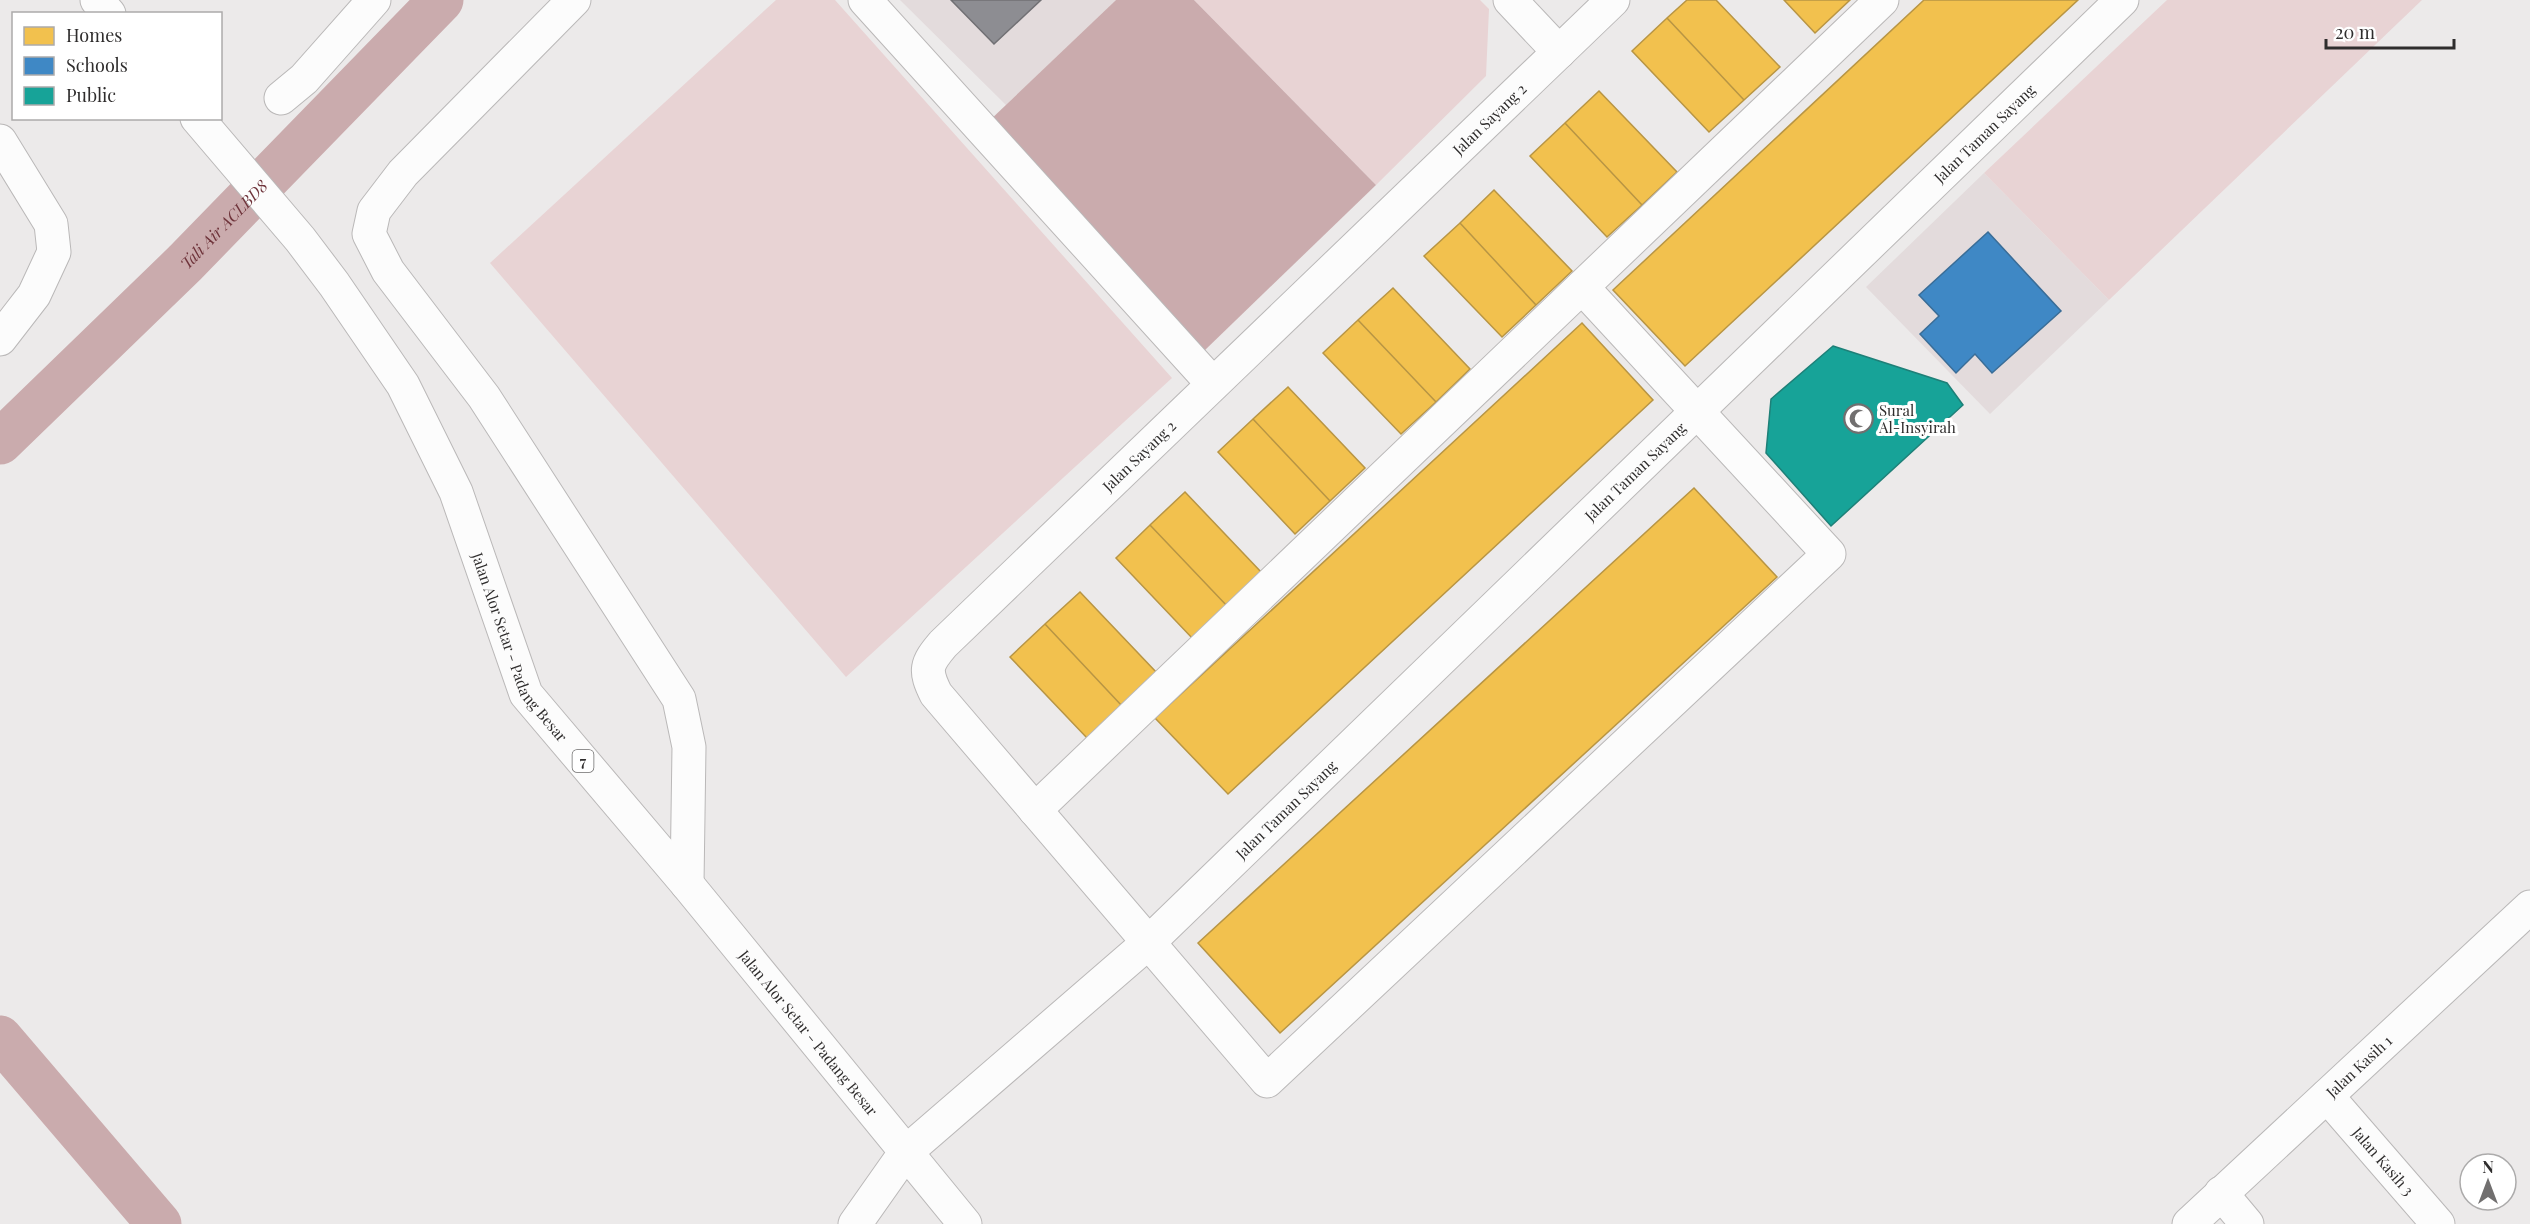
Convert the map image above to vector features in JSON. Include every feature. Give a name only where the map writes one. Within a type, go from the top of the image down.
[{"type":"street","points":[[97,0],[107,12]]},
{"type":"street","points":[[281,98],[304,79],[374,0]]},
{"type":"street","points":[[574,0],[403,173],[374,211],[369,234],[388,271],[484,397],[679,699],[689,747],[687,884]]},
{"type":"street","points":[[865,0],[1214,384]]},
{"type":"street","points":[[1510,0],[1559,51]]},
{"type":"street","name":"Jalan Sayang 2","points":[[1612,0],[943,644],[930,660],[928,677],[936,694],[1267,1081],[1829,554],[1697,412]]},
{"type":"street","points":[[1035,810],[1882,0]]},
{"type":"street","name":"Jalan Taman Sayang","points":[[855,1224],[905,1153],[1149,942],[2122,0]]},
{"type":"street","name":"Jalan Alor Setar - Padang Besar","points":[[199,120],[300,239],[334,284],[403,385],[456,492],[526,694],[687,884],[964,1224]]},
{"type":"street","points":[[0,141],[51,224],[54,252],[34,295],[0,339]]},
{"type":"street","points":[[1582,287],[1697,412]]},
{"type":"street","name":"Jalan Kasih 1","points":[[2188,1224],[2530,907]]},
{"type":"street","name":"Jalan Kasih 3","points":[[2327,1096],[2438,1224]]},
{"type":"street","points":[[2221,1193],[2247,1224]]},
{"type":"shaded area","points":[[776,0],[835,0],[1172,378],[846,677],[490,263]]},
{"type":"shaded area","points":[[900,0],[1116,0],[1006,105]]},
{"type":"shaded area","points":[[1116,0],[1194,0],[1376,185],[1204,351],[987,123]]},
{"type":"shaded area","points":[[1194,0],[1480,0],[1489,9],[1486,76],[1376,185]]},
{"type":"shaded area","points":[[2167,0],[2422,0],[2109,300],[1984,173]]},
{"type":"shaded area","points":[[1984,173],[2109,300],[1990,414],[1866,287]]},
{"type":"building: Homes","points":[[1687,0],[1716,0],[1780,67],[1744,100],[1667,18]]},
{"type":"building: Homes","points":[[1784,0],[1850,0],[1815,33]]},
{"type":"building: Homes","points":[[1924,0],[2078,0],[1685,366],[1613,290]]},
{"type":"building: Homes","points":[[1667,18],[1744,100],[1709,132],[1632,51]]},
{"type":"building: Homes","points":[[1599,91],[1677,172],[1642,205],[1565,123]]},
{"type":"building: Homes","points":[[1565,123],[1642,205],[1607,237],[1530,156]]},
{"type":"building: Homes","points":[[1494,190],[1572,271],[1536,305],[1460,223]]},
{"type":"building: Homes","points":[[1460,223],[1536,305],[1502,337],[1424,256]]},
{"type":"building: Homes","points":[[1393,288],[1470,369],[1436,402],[1358,320]]},
{"type":"building: Homes","points":[[1358,320],[1436,402],[1401,434],[1323,353]]},
{"type":"building: Homes","points":[[1582,323],[1653,400],[1228,794],[1155,718]]},
{"type":"building: Homes","points":[[1288,387],[1365,468],[1330,501],[1253,419]]},
{"type":"building: Homes","points":[[1253,419],[1330,501],[1295,534],[1218,452]]},
{"type":"building: Homes","points":[[1694,488],[1777,577],[1280,1033],[1198,943]]},
{"type":"building: Homes","points":[[1185,492],[1262,573],[1228,607],[1150,525]]},
{"type":"building: Homes","points":[[1150,525],[1228,607],[1193,639],[1116,558]]},
{"type":"building: Homes","points":[[1080,592],[1157,673],[1122,706],[1045,624]]},
{"type":"building: Homes","points":[[1045,624],[1122,706],[1087,738],[1010,657]]},
{"type":"building: Schools","points":[[1988,232],[2061,311],[1992,373],[1975,354],[1956,373],[1920,334],[1939,316],[1919,295]]},
{"type":"building: Public","points":[[1833,346],[1947,383],[1963,405],[1831,526],[1766,453],[1771,399]]},
{"type":"building: Industry","points":[[951,0],[1041,0],[994,44]]},
{"type":"waterway","name":"Tali Air ACLBD8","points":[[0,442],[185,263],[441,0]]},
{"type":"waterway","points":[[0,1038],[159,1224]]},
{"type":"place","name":"Sural Al-Insyirah","points":[[1858,419]]}]
